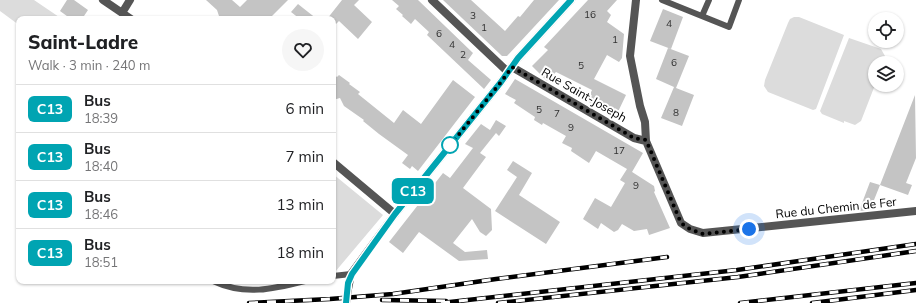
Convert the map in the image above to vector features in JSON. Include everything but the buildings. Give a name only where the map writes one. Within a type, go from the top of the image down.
[{"type":"street","points":[[103,0],[126,16]]},
{"type":"street","points":[[122,13],[130,0]]},
{"type":"street","name":"Rue Saint-Joseph","points":[[432,0],[510,69],[634,138],[646,140]]},
{"type":"street","points":[[346,303],[352,274],[395,214],[518,58],[571,0]]},
{"type":"street","name":"Rue du Chemin de Fer","points":[[636,0],[630,56],[640,106],[645,122],[646,140],[681,223],[690,229],[703,234],[916,211]]},
{"type":"street","points":[[336,165],[395,214]]},
{"type":"lane","points":[[662,0],[729,27],[739,0]]},
{"type":"lane","points":[[702,16],[709,0]]},
{"type":"lane","points":[[336,276],[352,274]]},
{"type":"lane","points":[[220,284],[226,287],[253,290],[275,288],[292,284]]},
{"type":"shaded area","points":[[0,0],[34,0],[58,16],[16,16],[16,23],[0,11]]},
{"type":"shaded area","points":[[799,17],[844,35],[816,109],[813,110],[768,92],[764,86],[765,80],[788,23],[790,19]]},
{"type":"shaded area","points":[[849,38],[868,45],[868,48],[881,49],[885,56],[868,56],[868,92],[872,92],[861,121],[855,125],[844,121],[844,123],[822,114],[820,111]]},
{"type":"shaded area","points":[[336,176],[383,215],[336,271]]},
{"type":"railway","points":[[441,303],[737,270],[916,244]]},
{"type":"railway","points":[[498,303],[738,277],[916,251]]},
{"type":"railway","points":[[249,303],[393,294],[667,257]]},
{"type":"railway","points":[[740,303],[916,283]]},
{"type":"railway","points":[[812,303],[916,290]]},
{"type":"railway","points":[[382,300],[446,301]]},
{"type":"bus line","name":"C13","points":[[346,303],[348,283],[352,274],[368,251],[410,195],[501,82],[518,58],[571,0]]},
{"type":"route","points":[[450,145],[448,148],[512,67],[634,138],[646,140],[681,223],[690,229],[703,234],[749,229]]}]
